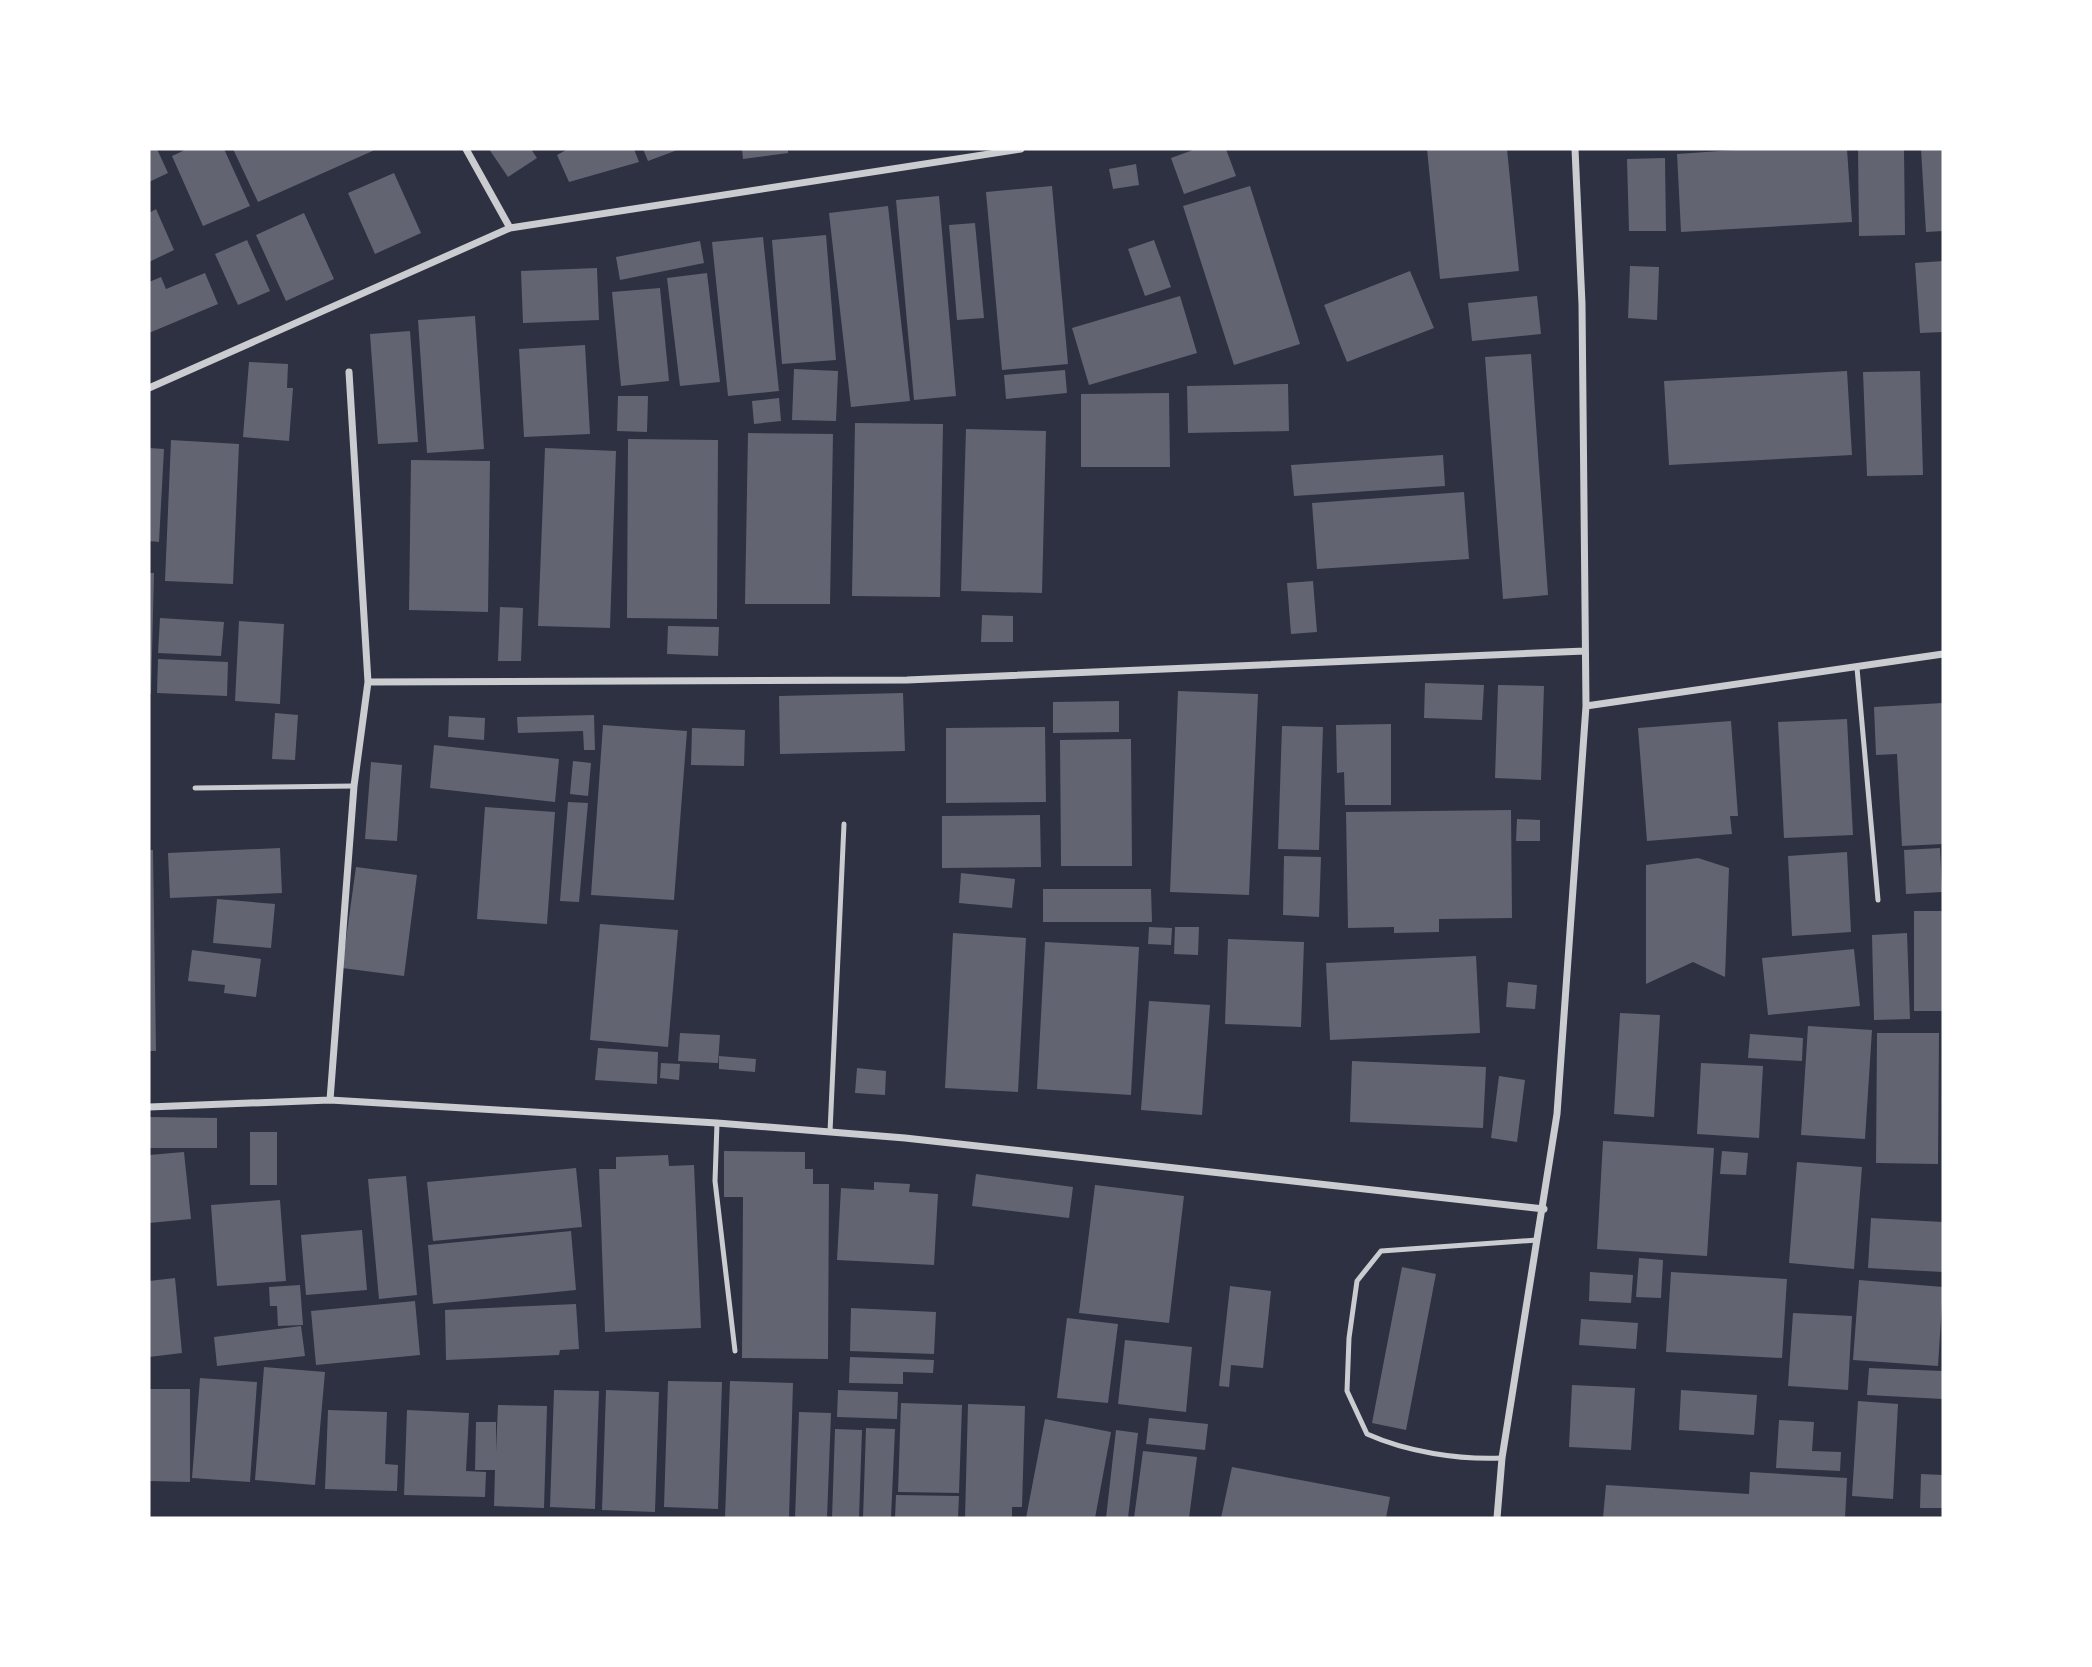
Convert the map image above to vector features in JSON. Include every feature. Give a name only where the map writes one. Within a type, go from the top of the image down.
[{"type":"street","points":[[466,149],[510,228]]},
{"type":"street","points":[[149,388],[510,228],[1020,149]]},
{"type":"street","points":[[1497,1518],[1502,1458],[1544,1209],[1557,1114],[1586,706],[1582,304],[1575,149]]},
{"type":"street","points":[[330,1100],[354,786],[368,682],[349,372]]},
{"type":"street","points":[[368,682],[907,680],[1585,651]]},
{"type":"street","points":[[1586,706],[1943,654]]},
{"type":"street","points":[[149,1107],[330,1100],[717,1123],[830,1132],[1544,1209]]},
{"type":"lane","points":[[1857,668],[1878,900]]},
{"type":"lane","points":[[195,788],[354,786]]},
{"type":"lane","points":[[830,1132],[844,824]]},
{"type":"lane","points":[[717,1123],[715,1181],[735,1351]]},
{"type":"lane","points":[[1502,1458],[1481,1459],[1389,1444],[1367,1434],[1347,1391],[1349,1338],[1357,1281],[1381,1251],[1537,1240]]},
{"type":"building","points":[[149,149],[157,149],[168,173],[149,182]]},
{"type":"building","points":[[187,149],[224,149],[250,206],[203,226],[172,156]]},
{"type":"building","points":[[233,149],[377,149],[258,202]]},
{"type":"building","points":[[489,149],[531,149],[537,158],[508,177]]},
{"type":"building","points":[[568,149],[634,149],[639,162],[569,182],[557,155]]},
{"type":"building","points":[[643,149],[680,149],[648,161]]},
{"type":"building","points":[[742,149],[788,149],[788,153],[743,159]]},
{"type":"building","points":[[1196,149],[1226,149],[1236,176],[1184,194],[1171,158]]},
{"type":"building","points":[[1427,149],[1507,149],[1519,271],[1440,279]]},
{"type":"building","points":[[1749,149],[1847,149],[1852,222],[1681,232],[1677,154]]},
{"type":"building","points":[[1858,149],[1904,149],[1905,235],[1859,236]]},
{"type":"building","points":[[1921,149],[1943,149],[1943,231],[1926,232]]},
{"type":"building","points":[[1665,158],[1666,231],[1629,231],[1627,159]]},
{"type":"building","points":[[1136,164],[1139,185],[1113,189],[1109,169]]},
{"type":"building","points":[[394,173],[421,233],[375,254],[348,193]]},
{"type":"building","points":[[1052,186],[1068,364],[1002,370],[986,192]]},
{"type":"building","points":[[1250,186],[1300,344],[1234,365],[1183,206]]},
{"type":"building","points":[[939,196],[956,396],[914,400],[896,200]]},
{"type":"building","points":[[888,206],[910,401],[851,407],[829,213]]},
{"type":"building","points":[[156,209],[174,250],[149,262],[149,213]]},
{"type":"building","points":[[304,213],[334,279],[286,301],[256,235]]},
{"type":"building","points":[[975,223],[984,318],[957,320],[949,225]]},
{"type":"building","points":[[826,235],[836,360],[782,364],[772,240]]},
{"type":"building","points":[[763,237],[779,391],[728,396],[712,242]]},
{"type":"building","points":[[247,240],[270,291],[238,305],[215,254]]},
{"type":"building","points":[[1154,240],[1171,287],[1145,296],[1128,249]]},
{"type":"building","points":[[700,241],[704,263],[620,280],[616,257]]},
{"type":"building","points":[[1943,261],[1943,332],[1920,333],[1915,263]]},
{"type":"building","points":[[1630,266],[1659,267],[1657,320],[1628,318]]},
{"type":"building","points":[[597,268],[599,320],[523,323],[521,271]]},
{"type":"building","points":[[1410,271],[1434,328],[1347,362],[1324,305]]},
{"type":"building","points":[[205,273],[218,304],[149,333],[149,282],[161,277],[166,289]]},
{"type":"building","points":[[707,273],[720,382],[680,386],[667,278]]},
{"type":"building","points":[[660,288],[669,381],[621,386],[612,292]]},
{"type":"building","points":[[1180,296],[1197,353],[1089,385],[1072,328]]},
{"type":"building","points":[[1537,296],[1541,334],[1472,341],[1468,303]]},
{"type":"building","points":[[475,316],[484,449],[427,453],[418,320]]},
{"type":"building","points":[[410,331],[418,442],[378,444],[370,334]]},
{"type":"building","points":[[585,345],[590,434],[524,437],[519,349]]},
{"type":"building","points":[[1531,354],[1548,595],[1503,599],[1485,357]]},
{"type":"building","points":[[249,362],[288,364],[287,388],[293,388],[289,441],[243,437]]},
{"type":"building","points":[[794,369],[838,371],[836,421],[792,420]]},
{"type":"building","points":[[1065,370],[1067,393],[1006,399],[1004,375]]},
{"type":"building","points":[[1847,371],[1852,455],[1669,465],[1664,381]]},
{"type":"building","points":[[1920,371],[1923,475],[1867,476],[1863,372]]},
{"type":"building","points":[[1288,384],[1289,431],[1188,433],[1187,386]]},
{"type":"building","points":[[1169,393],[1170,467],[1081,467],[1081,394]]},
{"type":"building","points":[[618,396],[648,396],[647,432],[617,431]]},
{"type":"building","points":[[779,398],[781,421],[754,424],[752,401]]},
{"type":"building","points":[[855,423],[943,424],[940,597],[852,596]]},
{"type":"building","points":[[966,429],[1046,431],[1042,593],[961,591]]},
{"type":"building","points":[[748,433],[833,434],[830,604],[745,604]]},
{"type":"building","points":[[628,439],[718,440],[717,619],[627,618]]},
{"type":"building","points":[[171,440],[239,444],[233,584],[165,581]]},
{"type":"building","points":[[149,448],[164,449],[159,542],[149,541]]},
{"type":"building","points":[[545,448],[616,451],[610,628],[538,626]]},
{"type":"building","points":[[1443,455],[1445,486],[1294,496],[1291,465]]},
{"type":"building","points":[[411,460],[490,461],[488,612],[409,610]]},
{"type":"building","points":[[1464,492],[1469,559],[1317,569],[1312,503]]},
{"type":"building","points":[[149,573],[154,573],[151,694],[149,694]]},
{"type":"building","points":[[1313,581],[1317,632],[1291,634],[1287,583]]},
{"type":"building","points":[[500,607],[523,608],[521,661],[498,661]]},
{"type":"building","points":[[982,615],[1013,616],[1013,642],[981,642]]},
{"type":"building","points":[[160,618],[224,622],[221,656],[158,653]]},
{"type":"building","points":[[239,621],[284,624],[280,704],[235,701]]},
{"type":"building","points":[[668,626],[719,627],[718,656],[667,654]]},
{"type":"building","points":[[158,659],[228,662],[227,696],[157,693]]},
{"type":"building","points":[[1425,683],[1484,685],[1482,720],[1424,718]]},
{"type":"building","points":[[1498,685],[1544,686],[1541,780],[1495,778]]},
{"type":"building","points":[[1178,691],[1258,694],[1249,895],[1170,892]]},
{"type":"building","points":[[903,693],[905,751],[780,754],[779,696]]},
{"type":"building","points":[[1119,701],[1119,732],[1053,733],[1053,702]]},
{"type":"building","points":[[1943,703],[1943,844],[1902,846],[1897,754],[1876,755],[1874,707]]},
{"type":"building","points":[[275,713],[298,715],[295,760],[272,759]]},
{"type":"building","points":[[594,715],[595,750],[584,750],[583,731],[518,733],[517,717]]},
{"type":"building","points":[[449,716],[485,718],[484,740],[448,737]]},
{"type":"building","points":[[1847,719],[1853,835],[1784,838],[1778,722]]},
{"type":"building","points":[[1731,721],[1738,816],[1730,816],[1732,834],[1647,841],[1638,728]]},
{"type":"building","points":[[1391,724],[1391,805],[1345,805],[1344,772],[1337,773],[1336,725]]},
{"type":"building","points":[[603,725],[687,731],[674,900],[591,895]]},
{"type":"building","points":[[1282,726],[1323,727],[1319,850],[1278,849]]},
{"type":"building","points":[[1045,727],[1046,802],[946,803],[946,728]]},
{"type":"building","points":[[692,728],[745,730],[744,766],[691,765]]},
{"type":"building","points":[[1131,739],[1132,866],[1061,866],[1060,740]]},
{"type":"building","points":[[434,745],[559,759],[555,802],[430,788]]},
{"type":"building","points":[[573,761],[591,763],[588,796],[570,794]]},
{"type":"building","points":[[371,762],[402,765],[397,841],[365,839]]},
{"type":"building","points":[[568,802],[588,803],[579,902],[560,901]]},
{"type":"building","points":[[485,807],[555,812],[547,924],[477,919]]},
{"type":"building","points":[[1511,810],[1512,918],[1439,919],[1439,932],[1394,933],[1394,927],[1348,928],[1346,812]]},
{"type":"building","points":[[1040,815],[1041,867],[942,868],[942,816]]},
{"type":"building","points":[[1517,819],[1540,820],[1540,841],[1516,841]]},
{"type":"building","points":[[280,848],[282,893],[170,898],[168,853]]},
{"type":"building","points":[[1940,848],[1942,892],[1906,894],[1904,850]]},
{"type":"building","points":[[149,850],[153,850],[156,1051],[149,1051]]},
{"type":"building","points":[[1847,852],[1851,932],[1792,936],[1788,856]]},
{"type":"building","points":[[1284,856],[1321,857],[1319,917],[1283,915]]},
{"type":"building","points":[[1698,858],[1729,868],[1725,977],[1693,962],[1646,984],[1646,865]]},
{"type":"building","points":[[356,867],[417,875],[404,976],[342,968]]},
{"type":"building","points":[[961,873],[1015,879],[1012,908],[959,903]]},
{"type":"building","points":[[1043,889],[1151,889],[1152,922],[1043,922]]},
{"type":"building","points":[[217,899],[275,904],[271,948],[213,943]]},
{"type":"building","points":[[1914,911],[1943,911],[1943,1011],[1914,1011]]},
{"type":"building","points":[[600,924],[678,930],[668,1047],[590,1040]]},
{"type":"building","points":[[1149,927],[1172,928],[1171,945],[1148,944]]},
{"type":"building","points":[[1175,927],[1199,927],[1198,955],[1174,954]]},
{"type":"building","points":[[953,933],[1026,938],[1018,1092],[945,1088]]},
{"type":"building","points":[[1907,933],[1910,1019],[1874,1020],[1872,935]]},
{"type":"building","points":[[1228,939],[1304,942],[1301,1027],[1225,1024]]},
{"type":"building","points":[[1045,942],[1139,947],[1131,1095],[1037,1089]]},
{"type":"building","points":[[1854,949],[1860,1006],[1768,1015],[1762,958]]},
{"type":"building","points":[[192,950],[261,959],[256,997],[224,993],[225,985],[188,981]]},
{"type":"building","points":[[1476,956],[1480,1033],[1330,1040],[1326,963]]},
{"type":"building","points":[[1508,982],[1537,985],[1535,1009],[1506,1007]]},
{"type":"building","points":[[1149,1001],[1210,1005],[1202,1115],[1141,1110]]},
{"type":"building","points":[[1620,1013],[1660,1015],[1654,1117],[1614,1114]]},
{"type":"building","points":[[1808,1026],[1872,1030],[1865,1139],[1801,1135]]},
{"type":"building","points":[[680,1033],[720,1035],[718,1063],[678,1061]]},
{"type":"building","points":[[1877,1033],[1939,1033],[1938,1164],[1876,1163]]},
{"type":"building","points":[[1750,1034],[1803,1038],[1802,1061],[1748,1058]]},
{"type":"building","points":[[598,1048],[658,1052],[657,1084],[595,1080]]},
{"type":"building","points":[[719,1056],[756,1059],[755,1072],[719,1069]]},
{"type":"building","points":[[1352,1061],[1486,1067],[1483,1128],[1350,1122]]},
{"type":"building","points":[[661,1063],[680,1064],[679,1080],[660,1078]]},
{"type":"building","points":[[1701,1063],[1763,1066],[1759,1138],[1697,1134]]},
{"type":"building","points":[[857,1068],[886,1071],[885,1095],[855,1093]]},
{"type":"building","points":[[1499,1076],[1525,1080],[1517,1142],[1491,1138]]},
{"type":"building","points":[[149,1117],[217,1118],[217,1148],[149,1148]]},
{"type":"building","points":[[250,1132],[277,1132],[277,1185],[250,1185]]},
{"type":"building","points":[[1603,1141],[1714,1148],[1707,1256],[1597,1249]]},
{"type":"building","points":[[724,1151],[805,1152],[805,1169],[813,1169],[813,1184],[829,1184],[828,1359],[742,1358],[743,1197],[724,1197]]},
{"type":"building","points":[[1722,1151],[1748,1153],[1746,1175],[1720,1174]]},
{"type":"building","points":[[184,1152],[191,1219],[149,1223],[149,1155]]},
{"type":"building","points":[[668,1155],[669,1166],[694,1165],[701,1328],[605,1332],[599,1169],[616,1169],[616,1157]]},
{"type":"building","points":[[1797,1162],[1862,1167],[1854,1269],[1789,1263]]},
{"type":"building","points":[[576,1168],[582,1227],[433,1241],[427,1182]]},
{"type":"building","points":[[976,1174],[1073,1187],[1069,1218],[972,1206]]},
{"type":"building","points":[[406,1176],[417,1295],[379,1299],[368,1179]]},
{"type":"building","points":[[874,1182],[910,1184],[909,1192],[938,1194],[934,1265],[837,1260],[841,1188],[874,1190]]},
{"type":"building","points":[[1095,1185],[1184,1196],[1169,1323],[1079,1313]]},
{"type":"building","points":[[280,1200],[286,1281],[217,1286],[211,1205]]},
{"type":"building","points":[[1871,1218],[1943,1222],[1943,1272],[1868,1268]]},
{"type":"building","points":[[362,1230],[367,1290],[306,1295],[301,1235]]},
{"type":"building","points":[[571,1231],[576,1290],[433,1304],[428,1245]]},
{"type":"building","points":[[1639,1258],[1663,1260],[1661,1298],[1636,1297]]},
{"type":"building","points":[[1402,1267],[1436,1274],[1406,1430],[1372,1423]]},
{"type":"building","points":[[1590,1272],[1633,1275],[1631,1303],[1589,1301]]},
{"type":"building","points":[[1671,1272],[1787,1279],[1782,1358],[1666,1352]]},
{"type":"building","points":[[175,1278],[182,1353],[149,1357],[149,1281]]},
{"type":"building","points":[[1859,1280],[1943,1287],[1938,1366],[1853,1360]]},
{"type":"building","points":[[300,1285],[303,1325],[278,1326],[277,1306],[270,1306],[269,1287]]},
{"type":"building","points":[[1230,1286],[1271,1291],[1263,1368],[1231,1365],[1229,1387],[1219,1386]]},
{"type":"building","points":[[415,1301],[420,1355],[316,1365],[311,1311]]},
{"type":"building","points":[[576,1304],[579,1349],[560,1350],[559,1355],[446,1360],[445,1310]]},
{"type":"building","points":[[851,1308],[936,1312],[934,1354],[850,1351]]},
{"type":"building","points":[[1793,1313],[1852,1316],[1848,1390],[1788,1386]]},
{"type":"building","points":[[1067,1318],[1118,1324],[1108,1403],[1057,1398]]},
{"type":"building","points":[[1581,1319],[1638,1323],[1636,1349],[1579,1345]]},
{"type":"building","points":[[301,1326],[305,1356],[217,1366],[214,1337]]},
{"type":"building","points":[[1125,1340],[1192,1347],[1186,1412],[1118,1404]]},
{"type":"building","points":[[850,1357],[934,1360],[933,1373],[903,1372],[903,1384],[849,1383]]},
{"type":"building","points":[[264,1367],[325,1372],[315,1485],[255,1480]]},
{"type":"building","points":[[1869,1368],[1943,1371],[1943,1399],[1867,1395]]},
{"type":"building","points":[[200,1378],[257,1382],[250,1482],[192,1478]]},
{"type":"building","points":[[668,1381],[722,1382],[718,1509],[664,1507]]},
{"type":"building","points":[[730,1381],[793,1383],[789,1518],[725,1518]]},
{"type":"building","points":[[1572,1385],[1635,1388],[1631,1450],[1569,1447]]},
{"type":"building","points":[[149,1389],[190,1389],[190,1482],[149,1481]]},
{"type":"building","points":[[554,1390],[599,1391],[595,1509],[550,1507]]},
{"type":"building","points":[[606,1390],[659,1392],[655,1512],[602,1510]]},
{"type":"building","points":[[838,1390],[898,1392],[897,1419],[837,1417]]},
{"type":"building","points":[[1681,1390],[1757,1395],[1754,1435],[1679,1430]]},
{"type":"building","points":[[1858,1401],[1898,1404],[1893,1499],[1852,1496]]},
{"type":"building","points":[[901,1403],[962,1405],[959,1493],[898,1492]]},
{"type":"building","points":[[968,1404],[1025,1406],[1022,1507],[1012,1507],[1012,1518],[965,1518]]},
{"type":"building","points":[[498,1405],[547,1406],[544,1508],[494,1506],[495,1470],[475,1470],[476,1422],[496,1422],[496,1452]]},
{"type":"building","points":[[328,1410],[387,1412],[385,1464],[398,1465],[397,1491],[325,1489]]},
{"type":"building","points":[[407,1410],[469,1413],[466,1471],[486,1472],[485,1497],[404,1495]]},
{"type":"building","points":[[799,1412],[831,1413],[827,1518],[795,1518]]},
{"type":"building","points":[[1149,1418],[1208,1424],[1205,1450],[1146,1444]]},
{"type":"building","points":[[1045,1419],[1111,1432],[1095,1518],[1026,1518]]},
{"type":"building","points":[[1779,1420],[1814,1422],[1812,1451],[1841,1452],[1840,1471],[1776,1468]]},
{"type":"building","points":[[866,1428],[895,1429],[891,1518],[863,1518]]},
{"type":"building","points":[[835,1429],[862,1430],[859,1518],[832,1518]]},
{"type":"building","points":[[1116,1430],[1138,1433],[1128,1518],[1106,1518]]},
{"type":"building","points":[[1143,1451],[1197,1457],[1189,1518],[1134,1518]]},
{"type":"building","points":[[1232,1467],[1390,1497],[1386,1518],[1221,1518]]},
{"type":"building","points":[[1750,1472],[1847,1478],[1845,1518],[1603,1518],[1606,1485],[1749,1494]]},
{"type":"building","points":[[1921,1474],[1943,1475],[1943,1508],[1920,1508]]},
{"type":"building","points":[[896,1495],[959,1496],[958,1518],[895,1518]]}]
